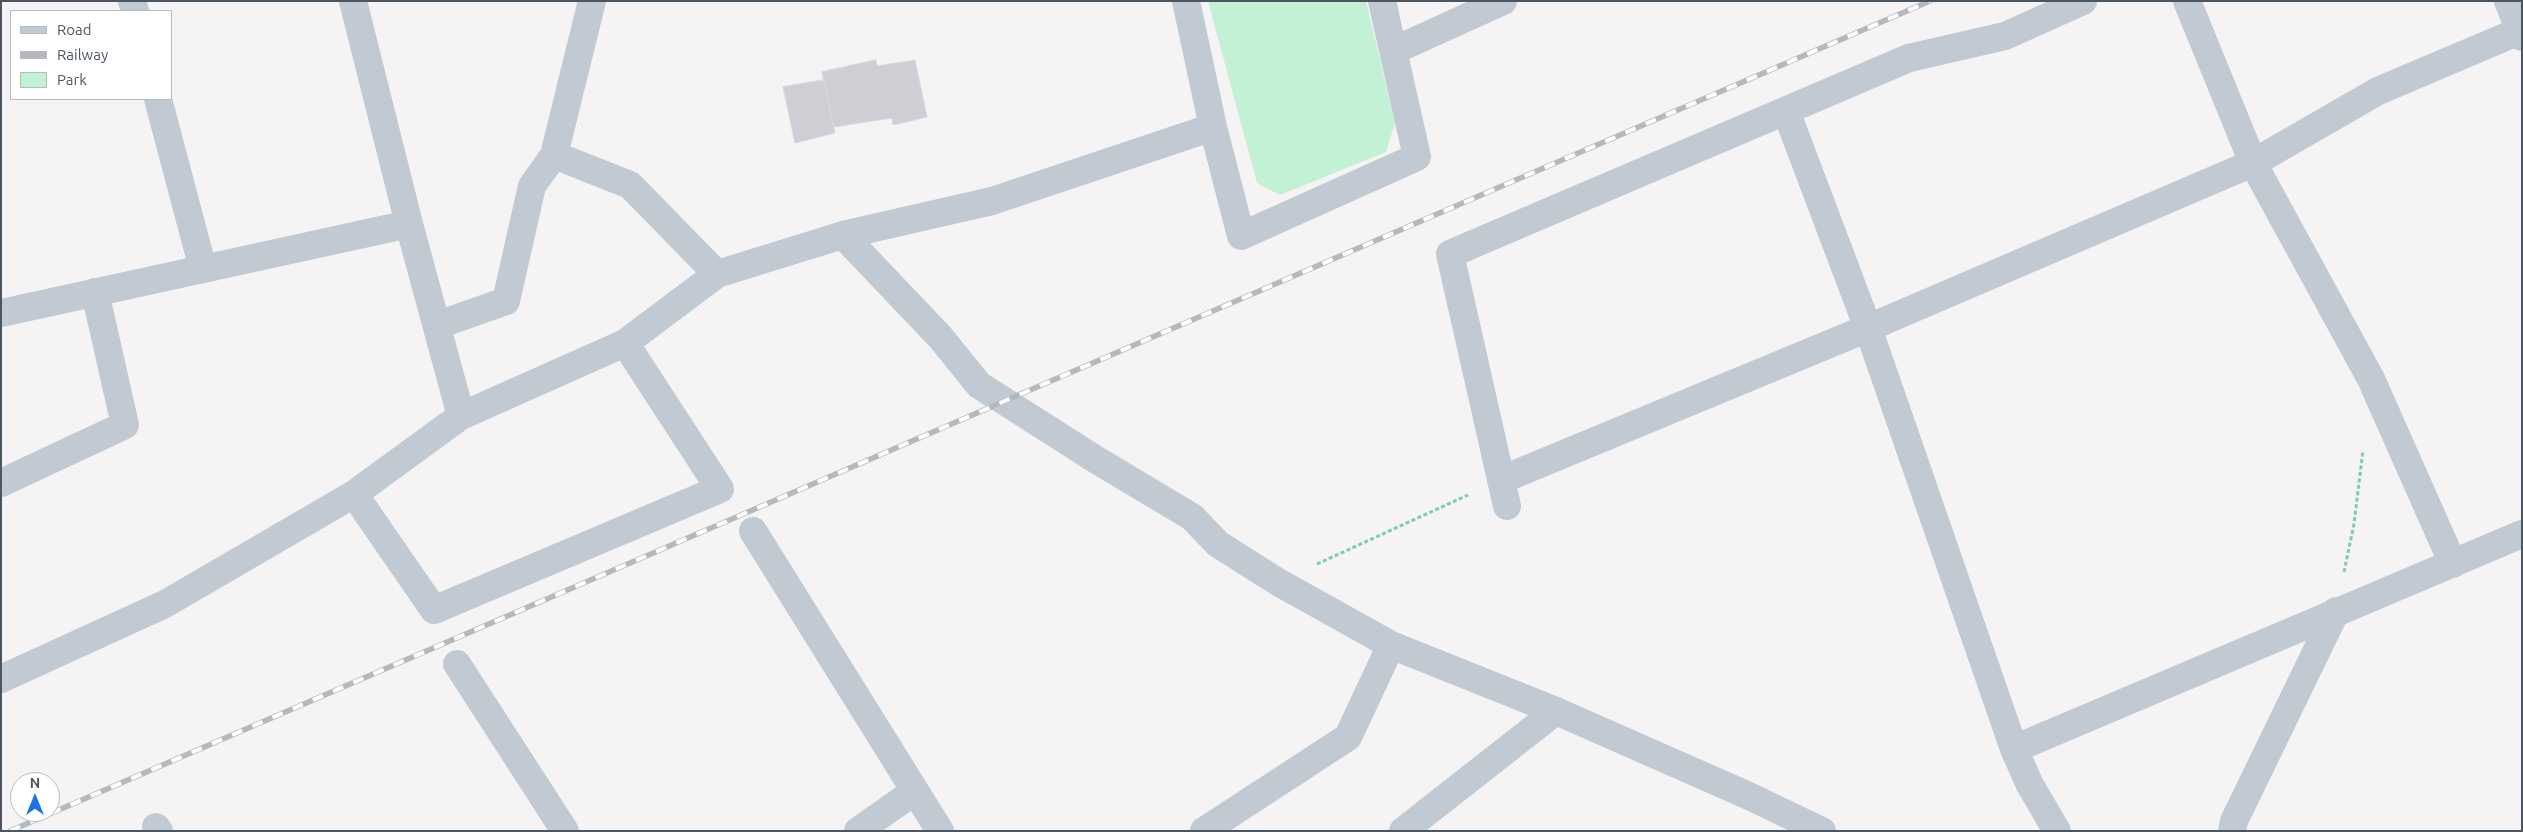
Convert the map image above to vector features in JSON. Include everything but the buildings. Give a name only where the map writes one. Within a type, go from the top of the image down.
[{"type":"street","points":[[353,1],[409,224],[438,325],[461,416]]},
{"type":"street","points":[[438,325],[506,301],[532,186],[554,155],[592,1]]},
{"type":"street","points":[[1186,1],[1213,127],[1241,236],[1417,157],[1382,1]]},
{"type":"street","points":[[1394,50],[1503,1]]},
{"type":"street","points":[[1507,506],[1450,254],[1909,58],[2005,36],[2083,1]]},
{"type":"street","points":[[2187,1],[2253,163],[2371,379],[2453,564]]},
{"type":"street","points":[[1500,480],[1868,328],[2253,163],[2378,91],[2521,33],[2508,1]]},
{"type":"street","points":[[158,100],[203,269]]},
{"type":"street","points":[[1786,111],[1868,328],[2014,749],[2030,785],[2057,831]]},
{"type":"street","points":[[1,679],[165,604],[354,494],[461,416],[625,343],[717,274],[843,234],[992,201],[1213,127]]},
{"type":"street","points":[[554,155],[630,185],[717,274]]},
{"type":"street","points":[[1,313],[409,224]]},
{"type":"street","points":[[843,234],[941,338],[979,385],[1086,454],[1192,517],[1218,544],[1278,582],[1391,645],[1556,711],[1749,796],[1822,831]]},
{"type":"street","points":[[1,483],[125,425],[95,292]]},
{"type":"street","points":[[354,494],[434,610],[720,489],[625,343]]},
{"type":"street","points":[[753,531],[940,831]]},
{"type":"street","points":[[2014,749],[2336,611],[2522,534]]},
{"type":"street","points":[[2232,831],[2234,822],[2336,611]]},
{"type":"street","points":[[1204,831],[1348,737],[1391,645]]},
{"type":"street","points":[[457,664],[565,831]]},
{"type":"street","points":[[1403,831],[1556,711]]},
{"type":"street","points":[[858,831],[915,791]]},
{"type":"path","points":[[2336,611],[2354,524],[2363,447]]},
{"type":"path","points":[[1278,582],[1500,480]]},
{"type":"green space","points":[[1208,1],[1366,1],[1395,123],[1386,152],[1280,195],[1257,183]]},
{"type":"railway","points":[[10,831],[1930,1]]}]
